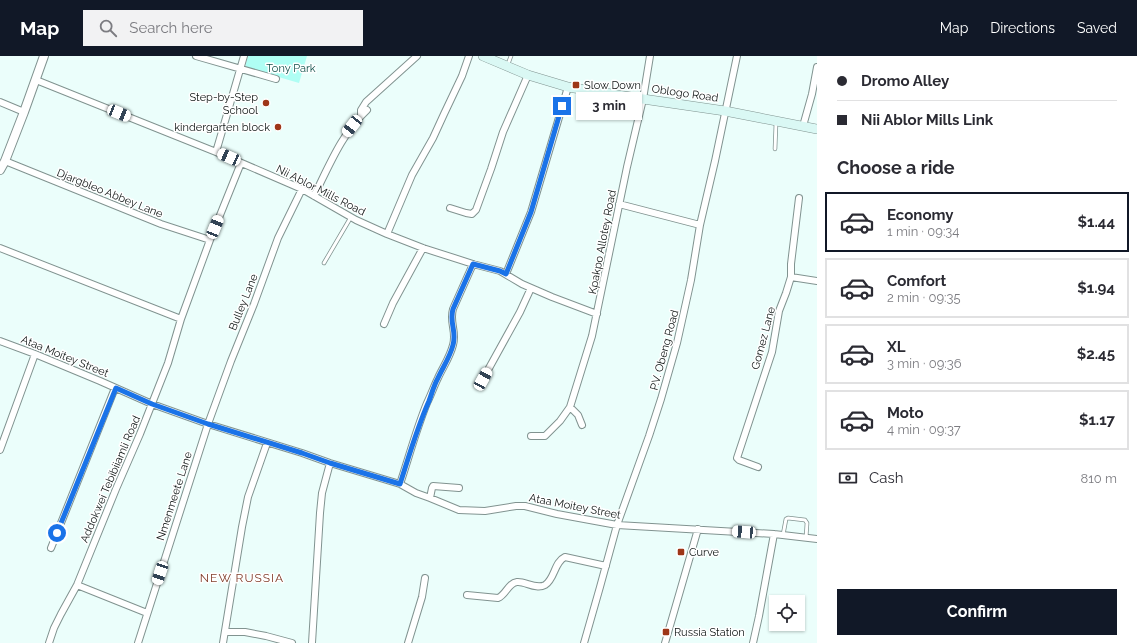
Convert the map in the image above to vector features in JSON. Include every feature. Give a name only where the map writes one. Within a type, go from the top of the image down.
[{"type":"main road","name":"Oblogo Road","points":[[483,56],[528,75],[568,87],[726,111],[817,129]]},
{"type":"street","points":[[0,170],[24,112],[44,56]]},
{"type":"street","points":[[196,56],[276,79]]},
{"type":"street","points":[[216,152],[244,56]]},
{"type":"street","points":[[361,116],[361,110],[366,102],[417,56]]},
{"type":"street","points":[[387,234],[412,175],[436,132],[462,76],[469,56]]},
{"type":"street","name":"Kpakpo Allotey Road","points":[[531,436],[545,436],[560,421],[570,407],[586,359],[643,99],[650,56]]},
{"type":"street","name":"P.V. Obeng Road","points":[[584,643],[617,525],[649,436],[677,343],[692,280],[700,224],[737,56]]},
{"type":"street","points":[[803,126],[812,94],[817,67]]},
{"type":"street","points":[[450,208],[472,214],[476,210],[503,132],[528,75]]},
{"type":"street","name":"Nii Ablor Mills Road","points":[[36,80],[216,152],[302,189],[351,217],[387,234],[423,248],[500,271],[531,288],[597,314]]},
{"type":"street","points":[[506,274],[531,212],[568,87]]},
{"type":"street","points":[[0,102],[24,112]]},
{"type":"street","points":[[314,196],[344,137],[367,110]]},
{"type":"street","name":"Djargbleo Abbey Lane","points":[[5,161],[161,224],[210,240]]},
{"type":"street","name":"Addokwei Tebibiiamli Road","points":[[49,643],[54,628],[77,585],[152,404],[168,363],[181,319],[210,240],[242,163]]},
{"type":"street","name":"Bulley Lane","points":[[208,424],[278,238],[302,189]]},
{"type":"street","name":"Gomez Lane","points":[[758,467],[738,460],[738,458],[772,352],[779,311],[791,277],[791,264],[799,198]]},
{"type":"street","points":[[619,204],[700,224]]},
{"type":"street","points":[[0,248],[181,319]]},
{"type":"street","points":[[384,324],[393,302],[423,248]]},
{"type":"street","points":[[400,484],[424,412],[454,343],[451,322],[453,309],[473,264]]},
{"type":"street","points":[[791,277],[817,281]]},
{"type":"street","points":[[483,379],[520,312],[531,288]]},
{"type":"street","name":"Ataa Moitey Street","points":[[0,341],[35,354],[152,404],[208,424],[400,484],[416,493],[459,510],[485,511],[524,506],[556,514],[617,525],[774,534],[817,539]]},
{"type":"street","points":[[0,450],[35,354]]},
{"type":"street","points":[[51,548],[116,388]]},
{"type":"street","points":[[570,407],[578,415],[582,425]]},
{"type":"street","name":"Nmenmeete Lane","points":[[138,643],[208,424]]},
{"type":"street","points":[[223,643],[243,519],[248,498],[267,443]]},
{"type":"street","points":[[312,643],[320,512],[322,493],[330,463]]},
{"type":"street","points":[[430,498],[433,486],[459,488]]},
{"type":"street","points":[[665,643],[698,529]]},
{"type":"street","points":[[753,643],[774,534]]},
{"type":"street","points":[[467,595],[498,598],[503,596],[510,585],[518,582],[543,586],[548,582],[560,559],[565,557],[606,566]]},
{"type":"street","points":[[408,643],[422,597],[425,578]]},
{"type":"street","points":[[77,585],[147,613]]},
{"type":"street","points":[[225,632],[245,632],[292,643]]},
{"type":"lane","points":[[507,66],[511,56]]},
{"type":"lane","points":[[775,149],[776,121]]},
{"type":"lane","points":[[324,264],[351,217]]},
{"type":"lane","points":[[783,535],[786,519],[799,519],[806,521],[806,538]]},
{"type":"green space","name":"Tony Park","points":[[248,56],[307,56],[299,83],[245,67]]},
{"type":"place","name":"Slow Down","points":[[576,85]]},
{"type":"place","name":"Step-by-Step School","points":[[266,103]]},
{"type":"place","name":"kindergarten block","points":[[278,127]]},
{"type":"place","name":"Curve","points":[[681,552]]},
{"type":"place","name":"Russia Station","points":[[666,632]]},
{"type":"district","name":"NEW RUSSIA","points":[[242,578]]},
{"type":"route","points":[[57,533],[116,388],[152,404],[208,424],[400,484],[424,412],[454,343],[454,328],[451,322],[453,309],[473,264],[506,274],[531,212],[562,106]]}]
